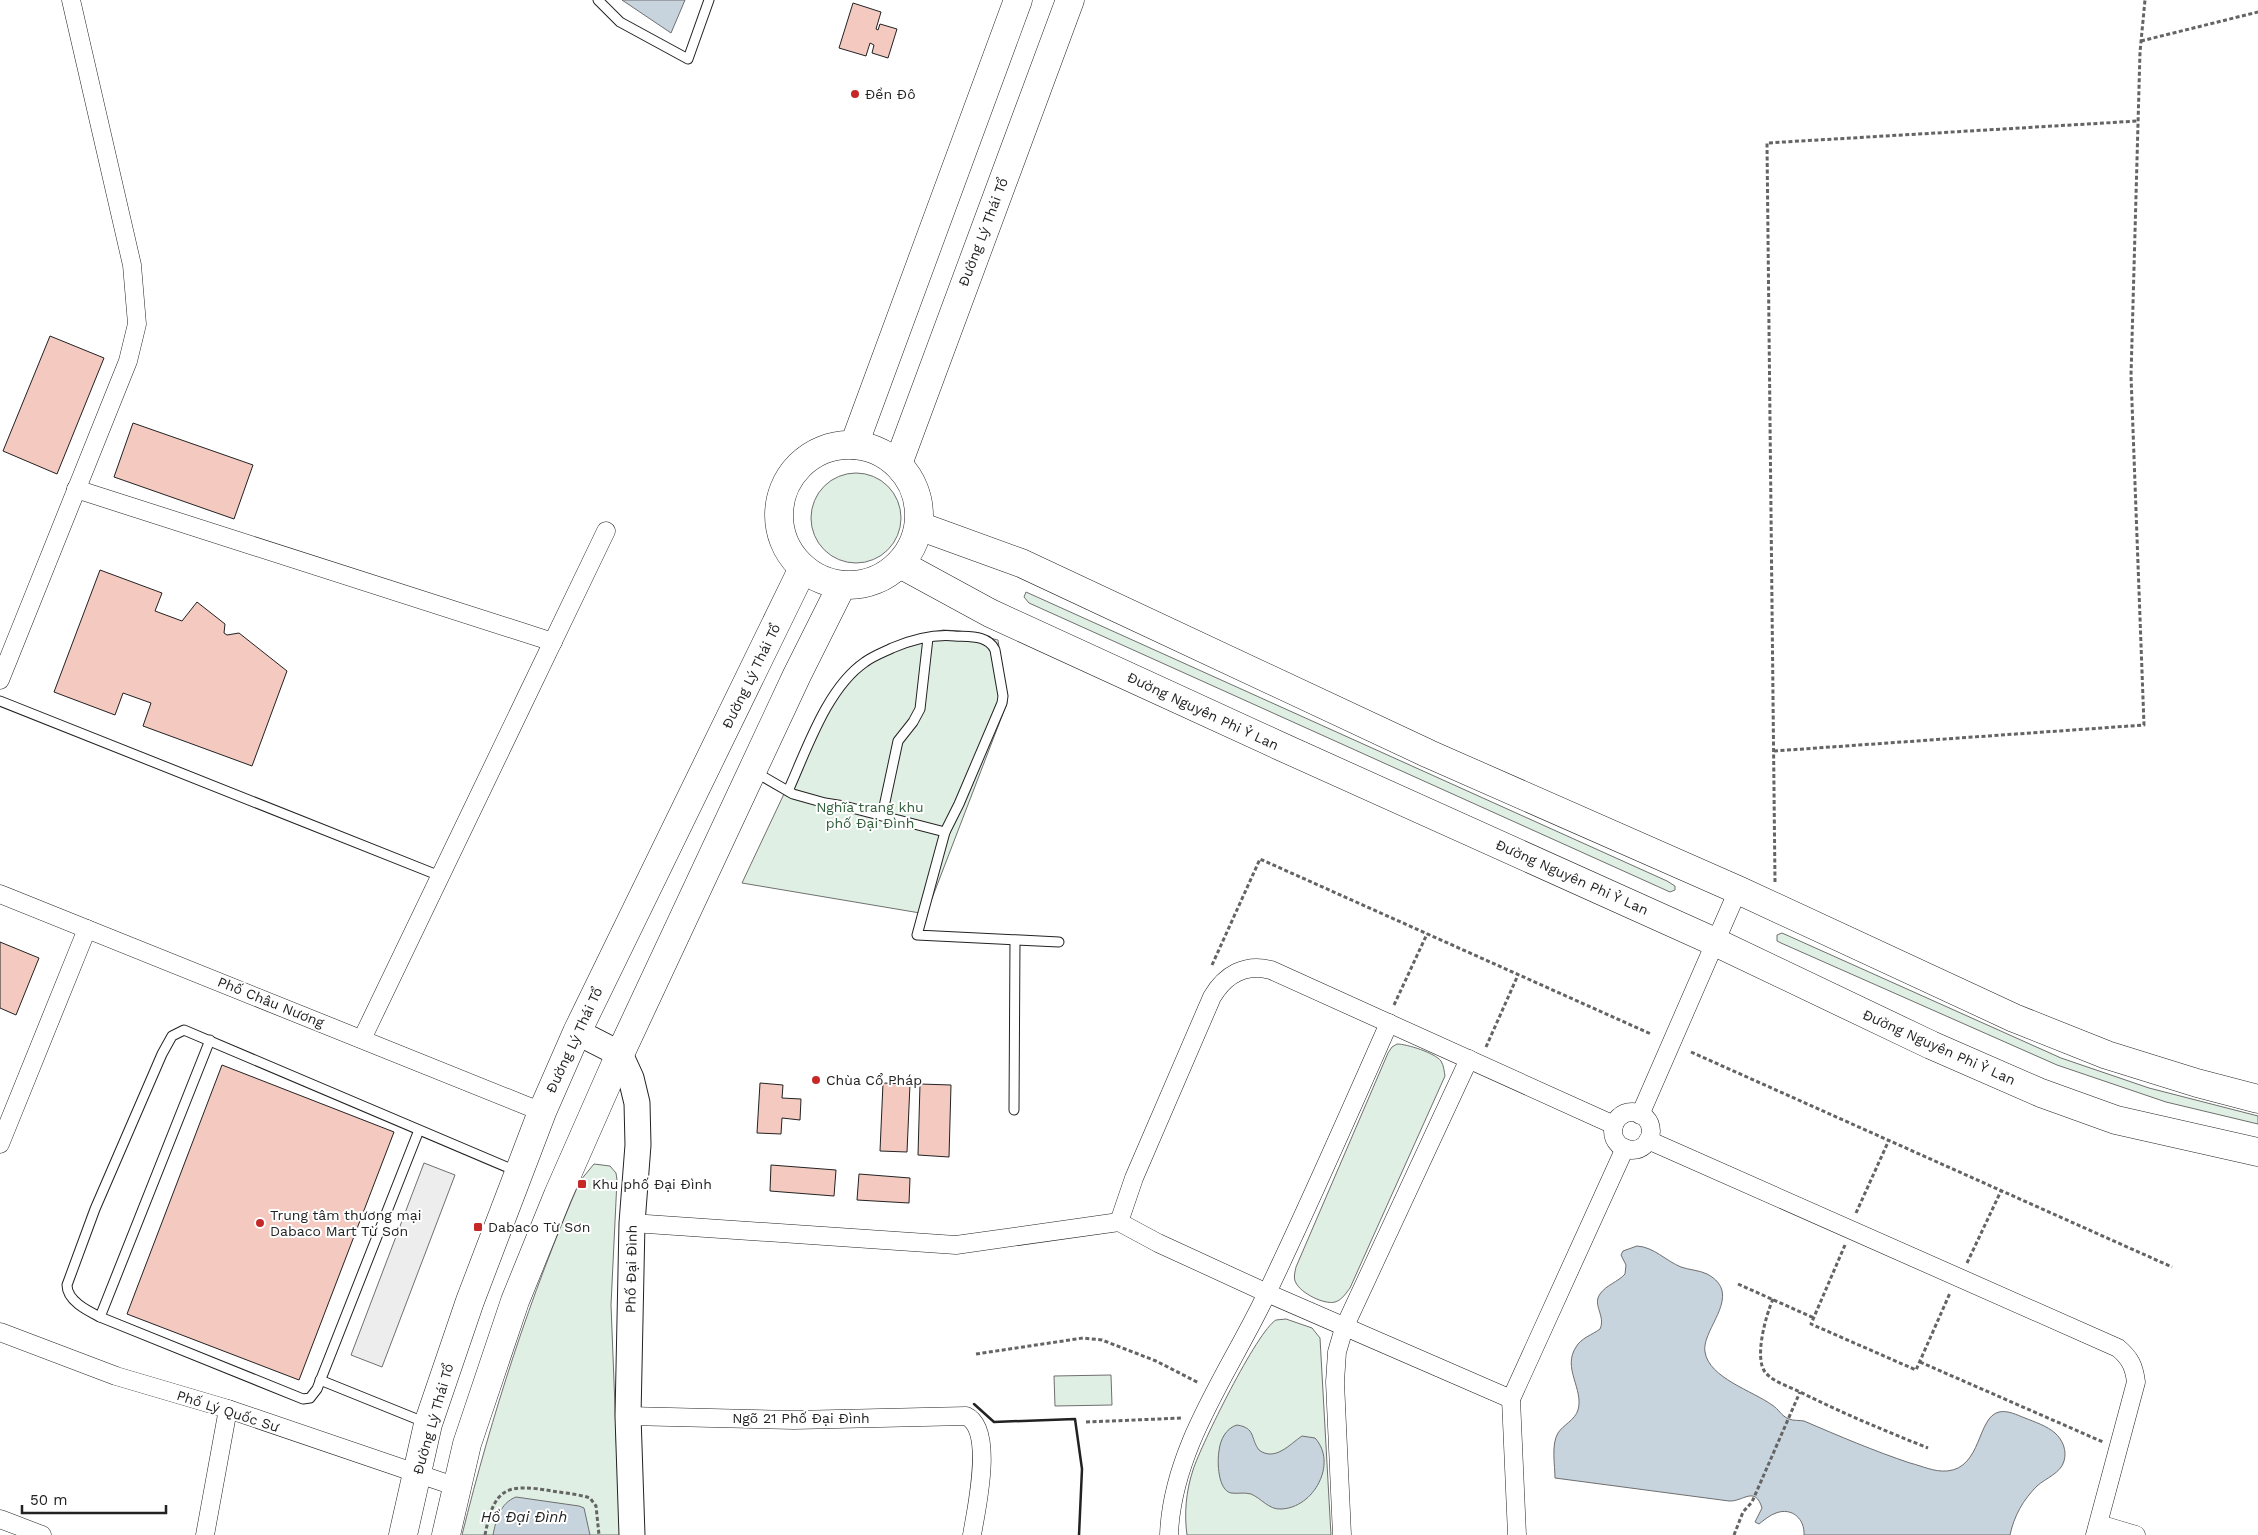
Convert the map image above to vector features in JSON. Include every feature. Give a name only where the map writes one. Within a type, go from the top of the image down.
[{"type":"main road","points":[[854,445],[1018,0]]},
{"type":"main road","name":"Đường Lý Thái Tổ","points":[[898,464],[1070,0]]},
{"type":"main road","points":[[854,445],[877,451],[898,464],[914,487],[920,511],[919,526],[911,550],[900,564],[877,580],[866,584],[842,585],[821,580],[803,568],[786,545],[780,531],[779,517],[784,488],[800,464],[812,455],[825,449],[854,445]]},
{"type":"main road","points":[[919,526],[1021,563],[1428,754],[1738,890],[2070,1042],[2152,1069],[2258,1099]]},
{"type":"main road","name":"Đường Nguyên Phi Ỷ Lan","points":[[900,564],[990,613],[1715,942],[1931,1045],[2041,1093],[2116,1120],[2258,1152]]},
{"type":"main road","name":"Đường Lý Thái Tổ","points":[[403,1535],[428,1424],[470,1301],[542,1112],[577,1032],[803,568]]},
{"type":"main road","points":[[446,1535],[467,1444],[515,1301],[558,1195],[620,1054],[752,770],[842,585]]},
{"type":"street","points":[[0,680],[128,361],[137,324],[132,265],[71,0]]},
{"type":"street","points":[[76,489],[553,642]]},
{"type":"street","points":[[362,1039],[606,531]]},
{"type":"street","points":[[1640,1115],[1738,890]]},
{"type":"street","name":"Phố Châu Nương","points":[[0,894],[542,1112]]},
{"type":"street","points":[[0,1144],[87,929]]},
{"type":"street","points":[[1119,1222],[1134,1178],[1212,997],[1226,978],[1236,972],[1249,968],[1262,967],[1271,970],[1614,1125]]},
{"type":"street","points":[[1170,1531],[1171,1504],[1176,1483],[1202,1420],[1267,1293],[1389,1022]]},
{"type":"street","points":[[577,1032],[620,1054]]},
{"type":"street","name":"Phố Đại Đình","points":[[620,1054],[631,1078],[637,1102],[638,1145],[632,1223],[628,1416],[632,1535]]},
{"type":"street","points":[[1342,1535],[1335,1382],[1337,1352],[1344,1328],[1470,1059]]},
{"type":"street","points":[[1628,1113],[1640,1115],[1645,1118],[1650,1128],[1648,1140],[1640,1148],[1634,1150],[1625,1148],[1614,1138],[1614,1125],[1617,1120],[1628,1113]]},
{"type":"street","points":[[1648,1140],[2118,1348],[2126,1354],[2133,1363],[2136,1382],[2097,1529],[2136,1535]]},
{"type":"street","points":[[1517,1535],[1511,1399],[1625,1148]]},
{"type":"street","points":[[632,1223],[956,1245],[1119,1222],[1158,1243],[1344,1328],[1511,1399]]},
{"type":"street","name":"Phố Lý Quốc Sư","points":[[0,1332],[116,1376],[228,1409],[457,1487]]},
{"type":"street","points":[[205,1535],[228,1409]]},
{"type":"street","name":"Ngõ 21 Phố Đại Đình","points":[[628,1416],[794,1420],[966,1416],[972,1419],[979,1432],[982,1454],[972,1535]]},
{"type":"street","points":[[0,1519],[42,1535]]},
{"type":"lane","points":[[598,0],[620,22],[688,59],[709,0]]},
{"type":"lane","points":[[788,791],[830,701],[839,686],[866,660],[900,645],[928,638],[951,635],[981,638],[989,642],[995,650],[1003,696],[999,713],[944,832],[917,936],[1059,942]]},
{"type":"lane","points":[[882,816],[898,741],[913,722],[920,708],[928,638]]},
{"type":"lane","points":[[0,701],[440,876]]},
{"type":"lane","points":[[752,770],[788,791],[825,804],[844,806],[944,832]]},
{"type":"lane","points":[[1014,1110],[1016,940]]},
{"type":"lane","points":[[419,1130],[320,1380],[314,1394],[307,1399],[100,1317],[83,1308],[67,1290],[95,1209],[172,1036],[184,1030],[520,1172]]},
{"type":"lane","points":[[100,1317],[210,1040]]},
{"type":"lane","points":[[320,1380],[428,1424]]},
{"type":"path","points":[[1774,750],[2144,725],[2131,376],[2138,121],[2141,41],[2145,0]]},
{"type":"path","points":[[2141,41],[2258,12]]},
{"type":"path","points":[[1776,908],[1767,144],[2138,121]]},
{"type":"path","points":[[1212,965],[1260,859],[1651,1034]]},
{"type":"path","points":[[1394,1005],[1427,934]]},
{"type":"path","points":[[1486,1047],[1518,975]]},
{"type":"path","points":[[1691,1052],[2172,1267]]},
{"type":"path","points":[[1856,1213],[1889,1140]]},
{"type":"path","points":[[1967,1264],[2001,1191]]},
{"type":"path","points":[[1845,1245],[1811,1324],[1916,1370],[1950,1291]]},
{"type":"path","points":[[1738,1284],[1814,1318]]},
{"type":"path","points":[[1773,1299],[1761,1334],[1763,1342],[1761,1364],[1771,1377],[1840,1412],[1928,1448]]},
{"type":"path","points":[[976,1354],[1083,1338],[1102,1340],[1156,1361],[1204,1386]]},
{"type":"path","points":[[1920,1362],[2104,1442]]},
{"type":"path","points":[[1734,1535],[1743,1512],[1752,1502],[1800,1392]]},
{"type":"path","points":[[1086,1422],[1188,1418]]},
{"type":"path","points":[[485,1535],[490,1513],[498,1498],[505,1492],[525,1486],[590,1498],[596,1506],[599,1535]]},
{"type":"green space","points":[[856,473],[873,477],[888,486],[897,501],[901,518],[897,535],[888,550],[873,559],[856,563],[839,559],[824,550],[815,535],[811,518],[815,501],[824,486],[839,477]]},
{"type":"green space","points":[[1026,592],[1667,881],[1675,886],[1675,890],[1670,892],[1029,603],[1024,597]]},
{"type":"green space","name":"Nghĩa trang khu phố Đại Đình","points":[[943,630],[960,631],[998,640],[1007,703],[926,914],[742,883],[833,690],[845,676],[869,656],[909,638]]},
{"type":"green space","points":[[1782,933],[2061,1058],[2149,1088],[2258,1116],[2258,1124],[2166,1102],[2057,1065],[1781,943],[1777,941],[1777,935]]},
{"type":"green space","points":[[1397,1044],[1420,1050],[1438,1058],[1443,1065],[1445,1076],[1350,1288],[1337,1301],[1325,1302],[1313,1297],[1299,1287],[1294,1275],[1296,1267],[1388,1053]]},
{"type":"green space","points":[[594,1164],[610,1166],[616,1173],[617,1180],[611,1305],[620,1535],[462,1535],[499,1400],[529,1312],[580,1181]]},
{"type":"green space","points":[[1286,1319],[1312,1328],[1320,1338],[1331,1535],[1187,1535],[1187,1494],[1198,1457],[1230,1390],[1256,1345],[1276,1320]]},
{"type":"green space","points":[[1111,1375],[1112,1405],[1055,1406],[1054,1376]]},
{"type":"shaded area","points":[[424,1163],[455,1175],[382,1367],[351,1355]]},
{"type":"water","points":[[622,0],[685,0],[671,33]]},
{"type":"water","points":[[1637,1246],[1649,1249],[1681,1267],[1707,1274],[1718,1282],[1722,1291],[1722,1301],[1705,1343],[1708,1361],[1723,1377],[1772,1405],[1786,1418],[1804,1421],[1910,1463],[1933,1470],[1947,1471],[1958,1468],[1967,1461],[1992,1416],[1999,1412],[2009,1412],[2041,1424],[2058,1436],[2065,1450],[2065,1457],[2060,1469],[2037,1486],[2027,1497],[2017,1515],[2010,1535],[1804,1535],[1800,1519],[1792,1513],[1782,1512],[1774,1514],[1759,1524],[1755,1522],[1762,1508],[1756,1497],[1752,1496],[1729,1501],[1555,1478],[1554,1449],[1556,1438],[1560,1430],[1574,1417],[1578,1410],[1578,1394],[1571,1363],[1572,1355],[1581,1341],[1600,1329],[1601,1320],[1597,1302],[1598,1298],[1605,1288],[1625,1274],[1626,1265],[1621,1255],[1623,1251]]},
{"type":"water","points":[[1237,1425],[1243,1426],[1250,1431],[1259,1450],[1271,1454],[1282,1450],[1302,1436],[1315,1438],[1321,1448],[1324,1460],[1319,1483],[1312,1493],[1293,1507],[1277,1509],[1251,1494],[1227,1491],[1223,1487],[1219,1475],[1220,1447],[1222,1439],[1227,1432]]},
{"type":"water","name":"Hồ Đại Đình","points":[[516,1497],[584,1508],[590,1535],[493,1535],[497,1518],[502,1508]]},
{"type":"building","points":[[853,3],[881,12],[876,29],[878,30],[880,24],[897,29],[888,58],[872,53],[874,45],[870,43],[866,56],[839,48]]},
{"type":"building","points":[[50,336],[104,358],[57,474],[3,451]]},
{"type":"building","points":[[133,423],[253,465],[234,519],[114,477]]},
{"type":"building","points":[[100,570],[162,593],[155,611],[182,621],[197,602],[225,624],[224,633],[227,635],[239,633],[287,671],[252,766],[143,726],[151,703],[123,693],[115,715],[54,692]]},
{"type":"building","points":[[0,942],[39,958],[16,1015],[0,1008]]},
{"type":"building","name":"Trung tâm thương mại Dabaco Mart Từ Sơn","points":[[222,1065],[394,1132],[299,1380],[127,1314]]},
{"type":"building","points":[[760,1083],[783,1085],[782,1098],[801,1099],[800,1120],[782,1118],[781,1134],[757,1133]]},
{"type":"building","points":[[883,1083],[910,1084],[907,1152],[880,1151]]},
{"type":"building","points":[[920,1084],[951,1085],[949,1157],[918,1155]]},
{"type":"building","points":[[771,1165],[836,1170],[834,1196],[770,1191]]},
{"type":"building","points":[[859,1174],[910,1178],[909,1203],[857,1200]]},
{"type":"wall","points":[[974,1404],[994,1422],[1075,1419],[1082,1469],[1079,1535]]},
{"type":"place","name":"Đền Đô","points":[[855,94]]},
{"type":"place","name":"Chùa Cổ Pháp","points":[[816,1080]]},
{"type":"place","name":"Khu phố Đại Đình","points":[[582,1184]]},
{"type":"place","name":"Trung tâm thương mại Dabaco Mart Từ Sơn","points":[[260,1223]]},
{"type":"place","name":"Dabaco Từ Sơn","points":[[478,1227]]}]
